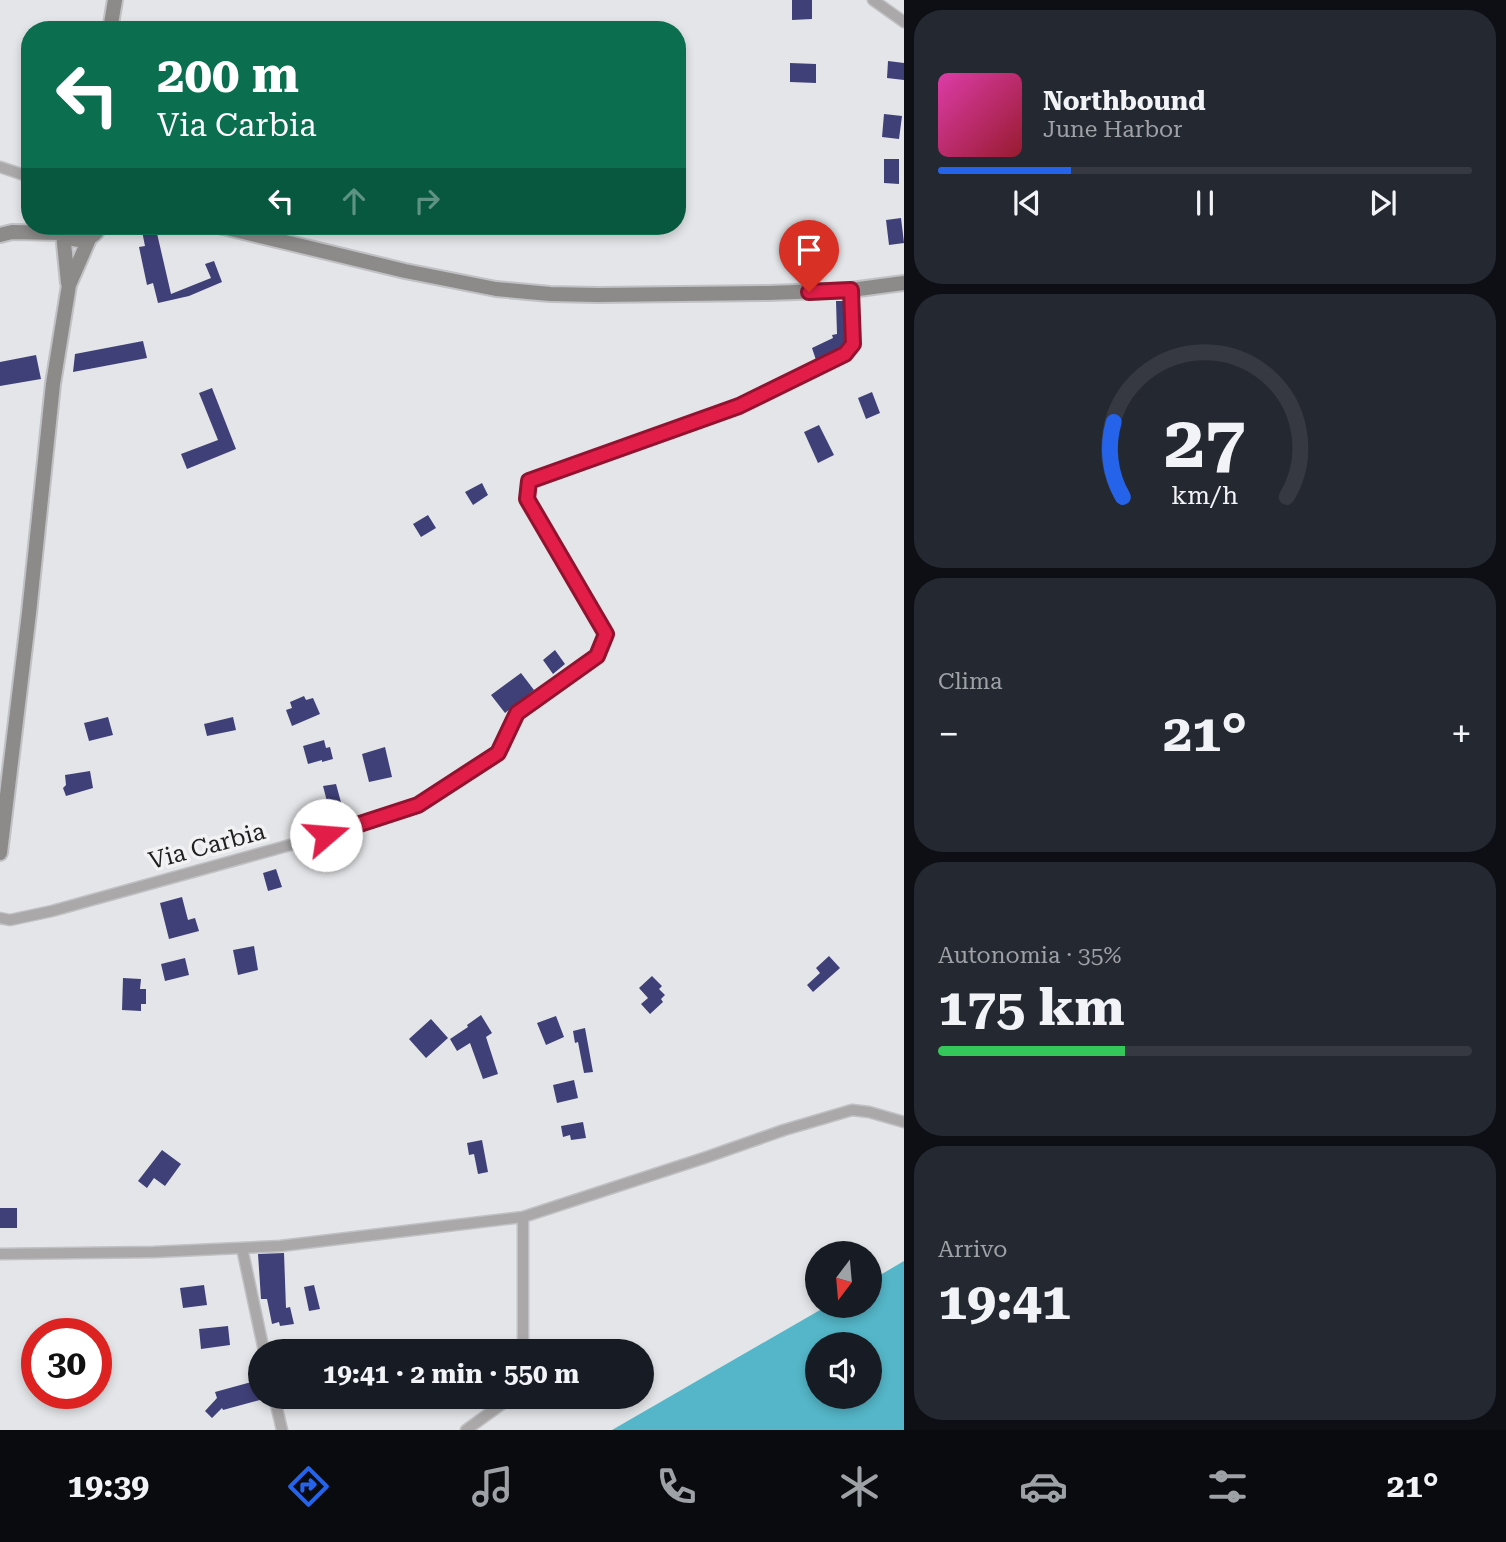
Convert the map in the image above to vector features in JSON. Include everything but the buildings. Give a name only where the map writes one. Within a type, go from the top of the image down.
[{"type":"street","points":[[112,21],[115,0]]},
{"type":"street","points":[[873,0],[904,22]]},
{"type":"street","points":[[0,167],[21,174]]},
{"type":"street","points":[[0,853],[53,383],[69,285],[62,235]]},
{"type":"street","points":[[66,235],[82,241],[91,235]]},
{"type":"street","points":[[69,285],[96,235]]},
{"type":"street","points":[[256,235],[405,271],[496,289],[598,295],[768,293],[851,290],[904,283]]},
{"type":"street","name":"Via Carbia","points":[[0,918],[10,920],[52,911],[326,835],[418,805],[498,753],[517,713],[597,656],[606,634],[527,499],[529,481],[739,406],[845,354],[853,344],[851,290]]},
{"type":"street","points":[[0,1254],[154,1252],[280,1246],[523,1217],[852,1110],[904,1122]]},
{"type":"street","points":[[523,1217],[523,1339]]},
{"type":"street","points":[[242,1248],[261,1339]]},
{"type":"street","points":[[277,1409],[282,1430]]},
{"type":"street","points":[[466,1430],[495,1409]]},
{"type":"water","points":[[904,1261],[904,1430],[612,1430],[648,1409],[654,1409],[654,1406],[806,1318],[882,1318],[882,1274]]},
{"type":"route","points":[[326,835],[418,805],[498,753],[517,713],[597,656],[606,634],[527,499],[529,481],[739,406],[845,354],[853,344],[851,290],[809,292]]}]
